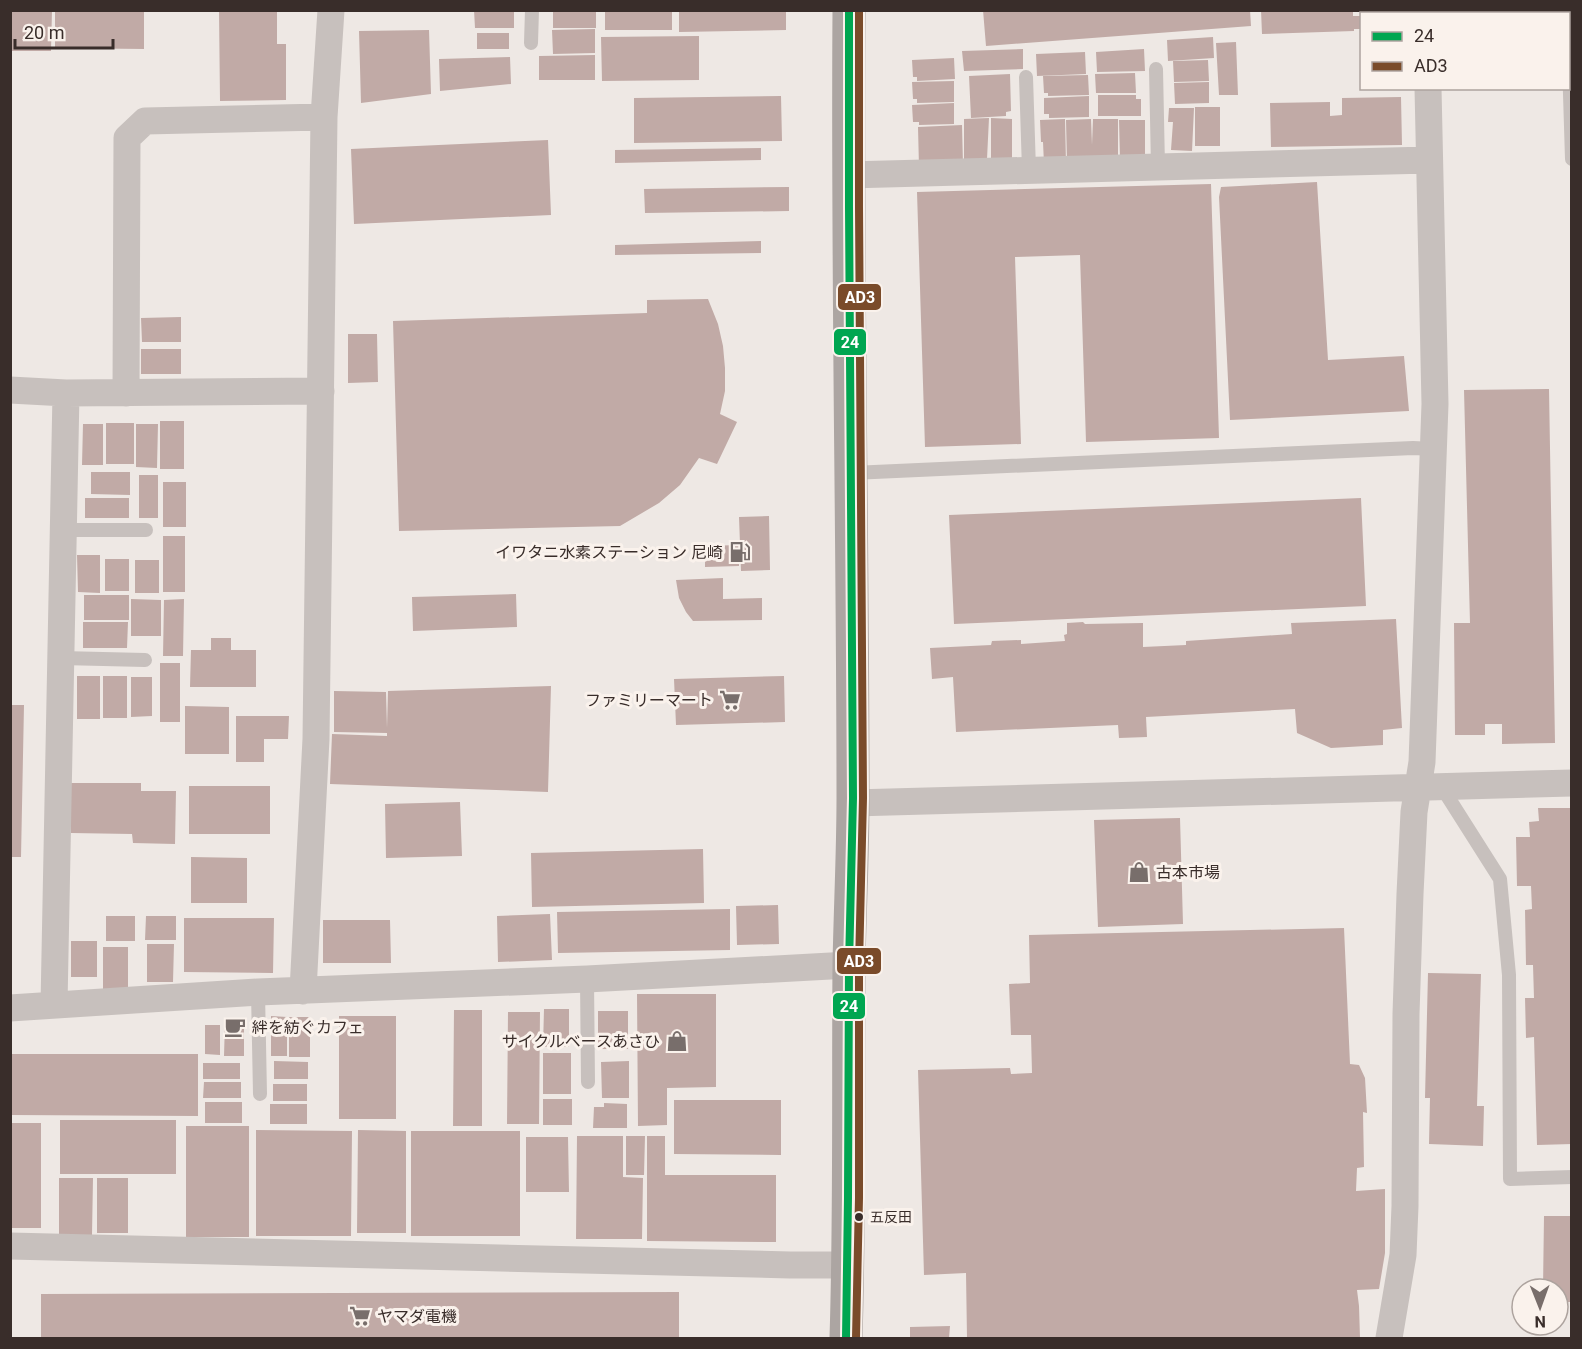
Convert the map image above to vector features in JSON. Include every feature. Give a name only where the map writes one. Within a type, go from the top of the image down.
[{"type":"main road","points":[[846,1338],[849,965],[853,803],[848,175],[849,10]]},
{"type":"street","points":[[303,991],[316,739],[324,117],[331,10]]},
{"type":"street","points":[[1389,1338],[1403,1255],[1408,926],[1414,812],[1429,787],[1422,762],[1435,404],[1428,90]]},
{"type":"street","points":[[126,393],[127,138],[144,121],[324,117]]},
{"type":"street","points":[[848,175],[1429,160]]},
{"type":"street","points":[[10,390],[66,393],[321,392]]},
{"type":"street","points":[[54,1005],[66,393]]},
{"type":"street","points":[[853,803],[1572,783]]},
{"type":"street","points":[[10,1008],[258,992],[587,979],[849,965]]},
{"type":"street","points":[[10,1246],[848,1265]]},
{"type":"lane","points":[[531,43],[532,10]]},
{"type":"lane","points":[[1156,69],[1158,167]]},
{"type":"lane","points":[[1570,72],[1572,159]]},
{"type":"lane","points":[[1026,77],[1029,170]]},
{"type":"lane","points":[[852,473],[1401,448],[1433,449]]},
{"type":"lane","points":[[63,530],[146,530]]},
{"type":"lane","points":[[61,658],[145,660]]},
{"type":"lane","points":[[1429,787],[1500,879],[1509,975],[1510,1179],[1572,1177]]},
{"type":"lane","points":[[587,979],[588,1082]]},
{"type":"lane","points":[[258,992],[260,1094]]},
{"type":"building","points":[[10,10],[52,10],[51,51],[10,51]]},
{"type":"building","points":[[55,10],[144,10],[144,49],[55,48]]},
{"type":"building","points":[[219,10],[277,10],[277,44],[286,44],[286,100],[220,101]]},
{"type":"building","points":[[474,10],[514,10],[514,28],[475,28]]},
{"type":"building","points":[[553,10],[596,10],[596,28],[553,28]]},
{"type":"building","points":[[605,10],[672,10],[672,30],[605,30]]},
{"type":"building","points":[[679,10],[786,10],[786,30],[679,32]]},
{"type":"building","points":[[983,10],[1250,10],[1251,26],[986,46]]},
{"type":"building","points":[[1261,10],[1353,10],[1353,16],[1360,16],[1360,29],[1354,29],[1354,31],[1262,34]]},
{"type":"building","points":[[595,29],[595,53],[553,54],[552,30]]},
{"type":"building","points":[[429,30],[431,94],[361,103],[359,31]]},
{"type":"building","points":[[477,33],[509,33],[509,49],[477,49]]},
{"type":"building","points":[[699,36],[699,80],[602,81],[601,37]]},
{"type":"building","points":[[1213,37],[1214,58],[1168,61],[1167,40]]},
{"type":"building","points":[[1236,42],[1238,95],[1219,95],[1216,43]]},
{"type":"building","points":[[1023,49],[1023,69],[964,71],[962,51]]},
{"type":"building","points":[[1144,49],[1145,71],[1097,72],[1096,52]]},
{"type":"building","points":[[1085,52],[1086,74],[1037,76],[1036,54]]},
{"type":"building","points":[[595,55],[595,80],[539,80],[539,56]]},
{"type":"building","points":[[510,57],[511,84],[440,91],[439,59]]},
{"type":"building","points":[[954,58],[955,79],[917,81],[917,77],[913,77],[912,60]]},
{"type":"building","points":[[1208,60],[1209,81],[1174,82],[1173,61]]},
{"type":"building","points":[[1135,73],[1136,93],[1096,93],[1095,74]]},
{"type":"building","points":[[1010,74],[1011,111],[1006,112],[1006,116],[971,118],[969,76]]},
{"type":"building","points":[[1088,75],[1089,95],[1048,96],[1048,93],[1044,93],[1043,76]]},
{"type":"building","points":[[954,81],[954,102],[917,103],[917,99],[913,99],[912,82]]},
{"type":"building","points":[[1209,82],[1209,103],[1175,104],[1174,83]]},
{"type":"building","points":[[1098,95],[1136,95],[1136,99],[1141,99],[1141,116],[1098,116]]},
{"type":"building","points":[[781,96],[782,141],[634,143],[634,98]]},
{"type":"building","points":[[1089,96],[1089,117],[1049,118],[1049,114],[1044,114],[1044,98]]},
{"type":"building","points":[[1401,97],[1402,145],[1271,147],[1270,103],[1330,102],[1330,116],[1342,115],[1342,98]]},
{"type":"building","points":[[954,103],[954,124],[919,125],[919,122],[913,122],[912,105]]},
{"type":"building","points":[[1195,107],[1220,107],[1220,146],[1195,146]]},
{"type":"building","points":[[1169,108],[1194,108],[1192,151],[1171,150],[1173,122],[1168,122]]},
{"type":"building","points":[[989,118],[987,159],[964,159],[964,119]]},
{"type":"building","points":[[991,118],[1012,119],[1012,162],[991,164]]},
{"type":"building","points":[[1065,119],[1066,164],[1044,164],[1040,120]]},
{"type":"building","points":[[1091,119],[1092,145],[1093,119],[1118,119],[1118,158],[1067,161],[1066,120]]},
{"type":"building","points":[[1119,120],[1145,120],[1145,158],[1120,158]]},
{"type":"building","points":[[962,125],[963,165],[919,167],[918,127]]},
{"type":"building","points":[[548,140],[551,215],[354,224],[351,149]]},
{"type":"building","points":[[761,148],[761,160],[615,163],[615,150]]},
{"type":"building","points":[[1317,182],[1328,360],[1404,356],[1409,411],[1230,420],[1219,197],[1221,187]]},
{"type":"building","points":[[1211,184],[1219,438],[1086,442],[1080,255],[1015,257],[1021,444],[925,447],[917,192]]},
{"type":"building","points":[[789,187],[789,211],[645,213],[644,189]]},
{"type":"building","points":[[761,241],[761,253],[615,255],[615,245]]},
{"type":"building","points":[[708,299],[718,324],[723,346],[725,391],[720,414],[737,422],[717,464],[699,458],[680,485],[659,503],[620,526],[399,531],[393,321],[647,313],[647,300]]},
{"type":"building","points":[[181,317],[181,342],[142,342],[141,318]]},
{"type":"building","points":[[348,334],[377,334],[378,382],[348,383]]},
{"type":"building","points":[[141,349],[181,349],[181,374],[141,374]]},
{"type":"building","points":[[1549,389],[1555,743],[1502,744],[1502,724],[1485,724],[1485,735],[1455,735],[1454,623],[1470,623],[1464,390]]},
{"type":"building","points":[[160,421],[184,421],[184,469],[160,469]]},
{"type":"building","points":[[106,423],[134,423],[134,464],[106,464]]},
{"type":"building","points":[[83,424],[103,424],[103,465],[82,465]]},
{"type":"building","points":[[136,424],[158,424],[157,468],[136,467]]},
{"type":"building","points":[[91,472],[130,472],[130,495],[91,494]]},
{"type":"building","points":[[139,475],[158,475],[158,518],[139,518]]},
{"type":"building","points":[[163,482],[186,482],[186,527],[163,527]]},
{"type":"building","points":[[85,498],[129,498],[129,518],[85,518]]},
{"type":"building","points":[[1361,498],[1366,606],[954,624],[949,515]]},
{"type":"building","points":[[769,516],[770,570],[741,571],[739,517]]},
{"type":"building","points":[[163,536],[185,536],[185,592],[163,592]]},
{"type":"building","points":[[739,545],[739,566],[705,567],[705,546]]},
{"type":"building","points":[[77,555],[100,555],[100,593],[78,592]]},
{"type":"building","points":[[105,559],[129,559],[129,591],[105,591]]},
{"type":"building","points":[[135,560],[159,560],[159,593],[135,593]]},
{"type":"building","points":[[723,578],[723,599],[762,598],[762,620],[693,621],[679,598],[676,580]]},
{"type":"building","points":[[516,594],[517,627],[413,631],[412,597]]},
{"type":"building","points":[[84,595],[129,595],[129,620],[84,620]]},
{"type":"building","points":[[131,599],[161,600],[161,636],[131,636]]},
{"type":"building","points":[[184,599],[183,656],[163,656],[164,600]]},
{"type":"building","points":[[1396,619],[1402,728],[1383,730],[1383,745],[1331,748],[1297,733],[1295,709],[1146,717],[1147,737],[1119,738],[1118,725],[956,732],[953,677],[932,679],[930,648],[991,645],[992,641],[1021,640],[1021,644],[1065,641],[1067,623],[1143,623],[1143,647],[1186,645],[1186,641],[1292,634],[1291,623]]},
{"type":"building","points":[[83,622],[128,622],[127,648],[83,648]]},
{"type":"building","points":[[211,638],[231,638],[231,650],[256,650],[256,687],[190,687],[191,650],[211,650]]},
{"type":"building","points":[[160,663],[180,663],[180,722],[160,722]]},
{"type":"building","points":[[77,676],[100,676],[100,719],[77,719]]},
{"type":"building","points":[[103,676],[127,676],[127,718],[103,718]]},
{"type":"building","name":"ファミリーマート","points":[[784,676],[785,722],[676,725],[674,679]]},
{"type":"building","points":[[131,677],[152,677],[152,716],[131,717]]},
{"type":"building","points":[[551,686],[548,792],[330,784],[332,734],[387,736],[387,733],[334,732],[334,691],[386,692],[387,728],[388,691]]},
{"type":"building","points":[[10,705],[24,705],[21,857],[10,857]]},
{"type":"building","points":[[185,706],[229,707],[229,754],[185,754]]},
{"type":"building","points":[[236,716],[289,716],[288,739],[264,739],[264,762],[236,762]]},
{"type":"building","points":[[71,783],[141,783],[141,791],[176,791],[175,844],[133,843],[132,834],[71,833]]},
{"type":"building","points":[[189,786],[270,786],[270,834],[189,834]]},
{"type":"building","points":[[460,802],[462,856],[386,858],[385,804]]},
{"type":"building","points":[[1538,808],[1572,808],[1572,1144],[1537,1145],[1534,1037],[1526,1038],[1525,998],[1534,998],[1533,965],[1526,965],[1525,910],[1532,909],[1531,886],[1517,886],[1516,837],[1530,837],[1529,822],[1539,821]]},
{"type":"building","name":"古本市場","points":[[1180,818],[1183,924],[1098,927],[1094,820]]},
{"type":"building","points":[[703,849],[704,903],[532,907],[531,853]]},
{"type":"building","points":[[191,857],[247,858],[247,903],[191,903]]},
{"type":"building","points":[[778,905],[779,944],[737,945],[736,906]]},
{"type":"building","points":[[730,909],[730,950],[558,953],[557,912]]},
{"type":"building","points":[[550,914],[552,960],[498,962],[497,916]]},
{"type":"building","points":[[106,916],[135,916],[135,941],[106,941]]},
{"type":"building","points":[[146,916],[176,916],[176,940],[145,940]]},
{"type":"building","points":[[184,918],[274,918],[273,973],[184,972]]},
{"type":"building","points":[[323,920],[390,920],[391,963],[323,963]]},
{"type":"building","points":[[1344,928],[1350,1064],[1359,1065],[1365,1078],[1367,1113],[1363,1112],[1364,1167],[1357,1168],[1356,1191],[1385,1189],[1385,1253],[1379,1289],[1357,1290],[1360,1338],[967,1338],[966,1273],[924,1275],[918,1070],[1010,1068],[1011,1074],[1032,1073],[1031,1035],[1011,1035],[1009,984],[1030,983],[1029,935]]},
{"type":"building","points":[[71,941],[97,941],[97,977],[71,977]]},
{"type":"building","points":[[147,944],[174,944],[173,982],[147,982]]},
{"type":"building","points":[[103,947],[128,947],[128,989],[103,989]]},
{"type":"building","points":[[1428,973],[1481,974],[1477,1106],[1484,1106],[1483,1146],[1429,1144],[1430,1098],[1425,1098]]},
{"type":"building","name":"サイクルベースあさひ","points":[[637,994],[716,994],[716,1087],[667,1088],[667,1125],[638,1126]]},
{"type":"building","points":[[544,1009],[569,1009],[569,1047],[543,1047]]},
{"type":"building","points":[[454,1010],[482,1010],[482,1126],[453,1126]]},
{"type":"building","points":[[598,1011],[628,1011],[628,1049],[598,1049]]},
{"type":"building","points":[[508,1012],[540,1012],[539,1124],[507,1124]]},
{"type":"building","points":[[271,1016],[287,1017],[287,1056],[271,1056]]},
{"type":"building","points":[[339,1016],[396,1016],[396,1119],[339,1119]]},
{"type":"building","points":[[289,1017],[310,1017],[310,1057],[289,1057]]},
{"type":"building","points":[[225,1022],[244,1022],[244,1056],[224,1056]]},
{"type":"building","points":[[205,1025],[220,1025],[220,1055],[205,1054]]},
{"type":"building","points":[[543,1053],[571,1053],[571,1094],[543,1094]]},
{"type":"building","points":[[10,1054],[198,1054],[198,1116],[10,1115]]},
{"type":"building","points":[[274,1061],[308,1062],[308,1079],[274,1079]]},
{"type":"building","points":[[629,1061],[629,1098],[602,1098],[601,1062]]},
{"type":"building","points":[[203,1063],[240,1063],[240,1079],[203,1079]]},
{"type":"building","points":[[204,1082],[241,1082],[241,1098],[203,1098]]},
{"type":"building","points":[[273,1084],[307,1084],[307,1101],[273,1101]]},
{"type":"building","points":[[543,1099],[572,1099],[572,1125],[543,1125]]},
{"type":"building","points":[[674,1100],[781,1100],[781,1155],[674,1154]]},
{"type":"building","points":[[205,1102],[242,1102],[242,1123],[205,1123]]},
{"type":"building","points":[[604,1103],[627,1104],[627,1128],[593,1128],[594,1107],[604,1107]]},
{"type":"building","points":[[270,1104],[307,1104],[307,1124],[270,1124]]},
{"type":"building","points":[[60,1120],[176,1120],[176,1174],[60,1174]]},
{"type":"building","points":[[10,1123],[41,1123],[41,1228],[10,1228]]},
{"type":"building","points":[[186,1126],[249,1126],[249,1237],[186,1237]]},
{"type":"building","points":[[256,1130],[352,1131],[351,1236],[256,1236]]},
{"type":"building","points":[[358,1130],[406,1131],[406,1233],[357,1233]]},
{"type":"building","points":[[411,1131],[520,1131],[520,1236],[411,1236]]},
{"type":"building","points":[[577,1136],[623,1136],[623,1177],[643,1178],[642,1239],[576,1239]]},
{"type":"building","points":[[626,1136],[645,1136],[644,1175],[626,1175]]},
{"type":"building","points":[[647,1136],[665,1136],[665,1175],[776,1175],[776,1242],[647,1241]]},
{"type":"building","points":[[526,1137],[568,1137],[569,1192],[526,1192]]},
{"type":"building","points":[[59,1178],[93,1178],[92,1235],[59,1235]]},
{"type":"building","points":[[97,1178],[128,1178],[128,1233],[97,1233]]},
{"type":"building","points":[[1544,1216],[1572,1216],[1572,1302],[1570,1302],[1570,1277],[1543,1277]]},
{"type":"building","name":"ヤマダ電機","points":[[679,1292],[679,1338],[41,1338],[41,1294]]},
{"type":"building","points":[[950,1326],[949,1338],[910,1338],[910,1327]]},
{"type":"transit line","name":"24","points":[[846,1338],[849,965],[853,798],[849,10]]},
{"type":"transit line","name":"AD3","points":[[856,1338],[859,1198],[859,965],[863,798],[859,10]]},
{"type":"place","name":"イワタニ水素ステーション 尼崎","points":[[740,552]]},
{"type":"place","name":"ファミリーマート","points":[[730,700]]},
{"type":"place","name":"古本市場","points":[[1139,872]]},
{"type":"place","name":"絆を紡ぐカフェ","points":[[235,1027]]},
{"type":"place","name":"サイクルベースあさひ","points":[[677,1041]]},
{"type":"place","name":"五反田","points":[[859,1217]]},
{"type":"place","name":"ヤマダ電機","points":[[360,1316]]}]
